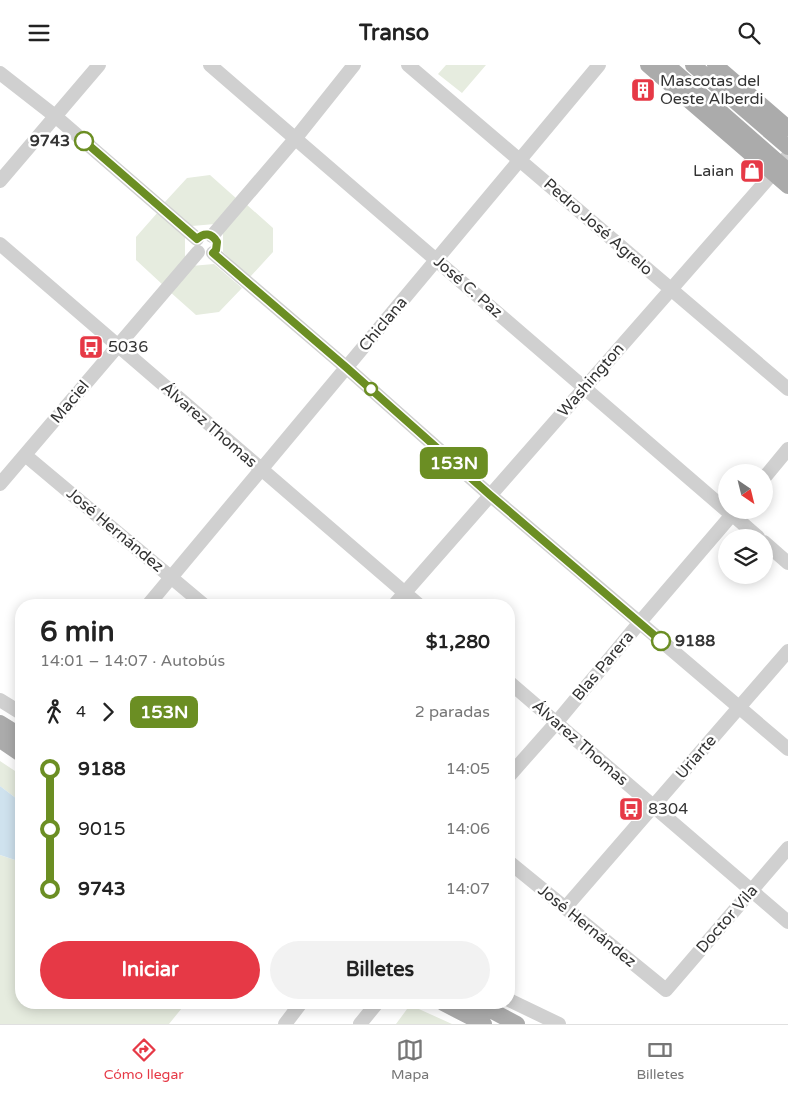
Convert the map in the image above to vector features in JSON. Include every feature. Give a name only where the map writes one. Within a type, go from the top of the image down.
[{"type":"main road","points":[[693,65],[788,147]]},
{"type":"main road","points":[[715,65],[788,128]]},
{"type":"main road","points":[[655,67],[782,166],[788,185]]},
{"type":"main road","points":[[0,723],[15,732]]},
{"type":"main road","points":[[0,740],[15,750]]},
{"type":"main road","points":[[455,1009],[484,1024]]},
{"type":"main road","points":[[488,1009],[517,1024]]},
{"type":"street","points":[[0,181],[99,65]]},
{"type":"street","name":"José C. Paz","points":[[210,65],[718,501]]},
{"type":"street","points":[[212,236],[354,65]]},
{"type":"street","name":"Pedro José Agrelo","points":[[408,65],[788,389]]},
{"type":"street","name":"Chiclana","points":[[153,599],[599,65]]},
{"type":"street","points":[[0,73],[55,116],[198,245],[204,255],[213,253],[216,250],[217,242],[212,236],[204,234],[200,236],[198,245]]},
{"type":"street","name":"Washington","points":[[400,599],[584,387],[782,166]]},
{"type":"street","name":"Álvarez Thomas","points":[[0,245],[412,599]]},
{"type":"street","name":"Maciel","points":[[0,484],[118,346],[198,245]]},
{"type":"street","points":[[213,253],[347,368],[490,495],[788,749]]},
{"type":"street","points":[[773,467],[788,449]]},
{"type":"street","name":"José Hernández","points":[[25,455],[197,599]]},
{"type":"street","name":"Blas Parera","points":[[515,769],[556,723],[724,519]]},
{"type":"street","name":"José C. Paz","points":[[739,519],[749,529]]},
{"type":"street","points":[[773,550],[788,563]]},
{"type":"street","name":"Uriarte","points":[[565,908],[788,651]]},
{"type":"street","name":"Álvarez Thomas","points":[[515,687],[788,922]]},
{"type":"street","points":[[0,700],[15,709]]},
{"type":"street","name":"Doctor Vila","points":[[666,990],[788,848]]},
{"type":"street","name":"José Hernández","points":[[515,866],[666,990]]},
{"type":"street","points":[[515,1003],[560,1024]]},
{"type":"street","points":[[285,1024],[296,1009]]},
{"type":"street","points":[[360,1024],[370,1009]]},
{"type":"shaded area","points":[[446,65],[486,65],[462,93],[438,74]]},
{"type":"shaded area","points":[[210,175],[237,199],[215,224],[192,226],[164,203],[187,178]]},
{"type":"shaded area","points":[[246,204],[273,228],[273,252],[250,277],[223,252],[223,229]]},
{"type":"shaded area","points":[[158,212],[185,236],[185,260],[163,285],[136,260],[136,237]]},
{"type":"shaded area","points":[[214,264],[242,288],[219,312],[196,315],[169,291],[191,266]]},
{"type":"shaded area","points":[[0,761],[15,771],[15,797],[0,786]]},
{"type":"shaded area","points":[[0,855],[15,860],[15,1009],[181,1009],[169,1024],[0,1024]]},
{"type":"shaded area","points":[[407,1009],[419,1009],[452,1024],[396,1024]]},
{"type":"water","points":[[0,786],[15,797],[15,860],[0,855]]},
{"type":"bus line","name":"153N","points":[[84,141],[197,239],[204,234],[215,238],[217,246],[213,253],[347,368],[490,495],[661,641]]},
{"type":"place","name":"Mascotas del Oeste Alberdi","points":[[643,90]]},
{"type":"place","name":"9743","points":[[84,141]]},
{"type":"place","name":"Laian","points":[[752,171]]},
{"type":"place","name":"5036","points":[[91,347]]},
{"type":"place","name":"9188","points":[[661,641]]},
{"type":"place","name":"8304","points":[[631,809]]}]
